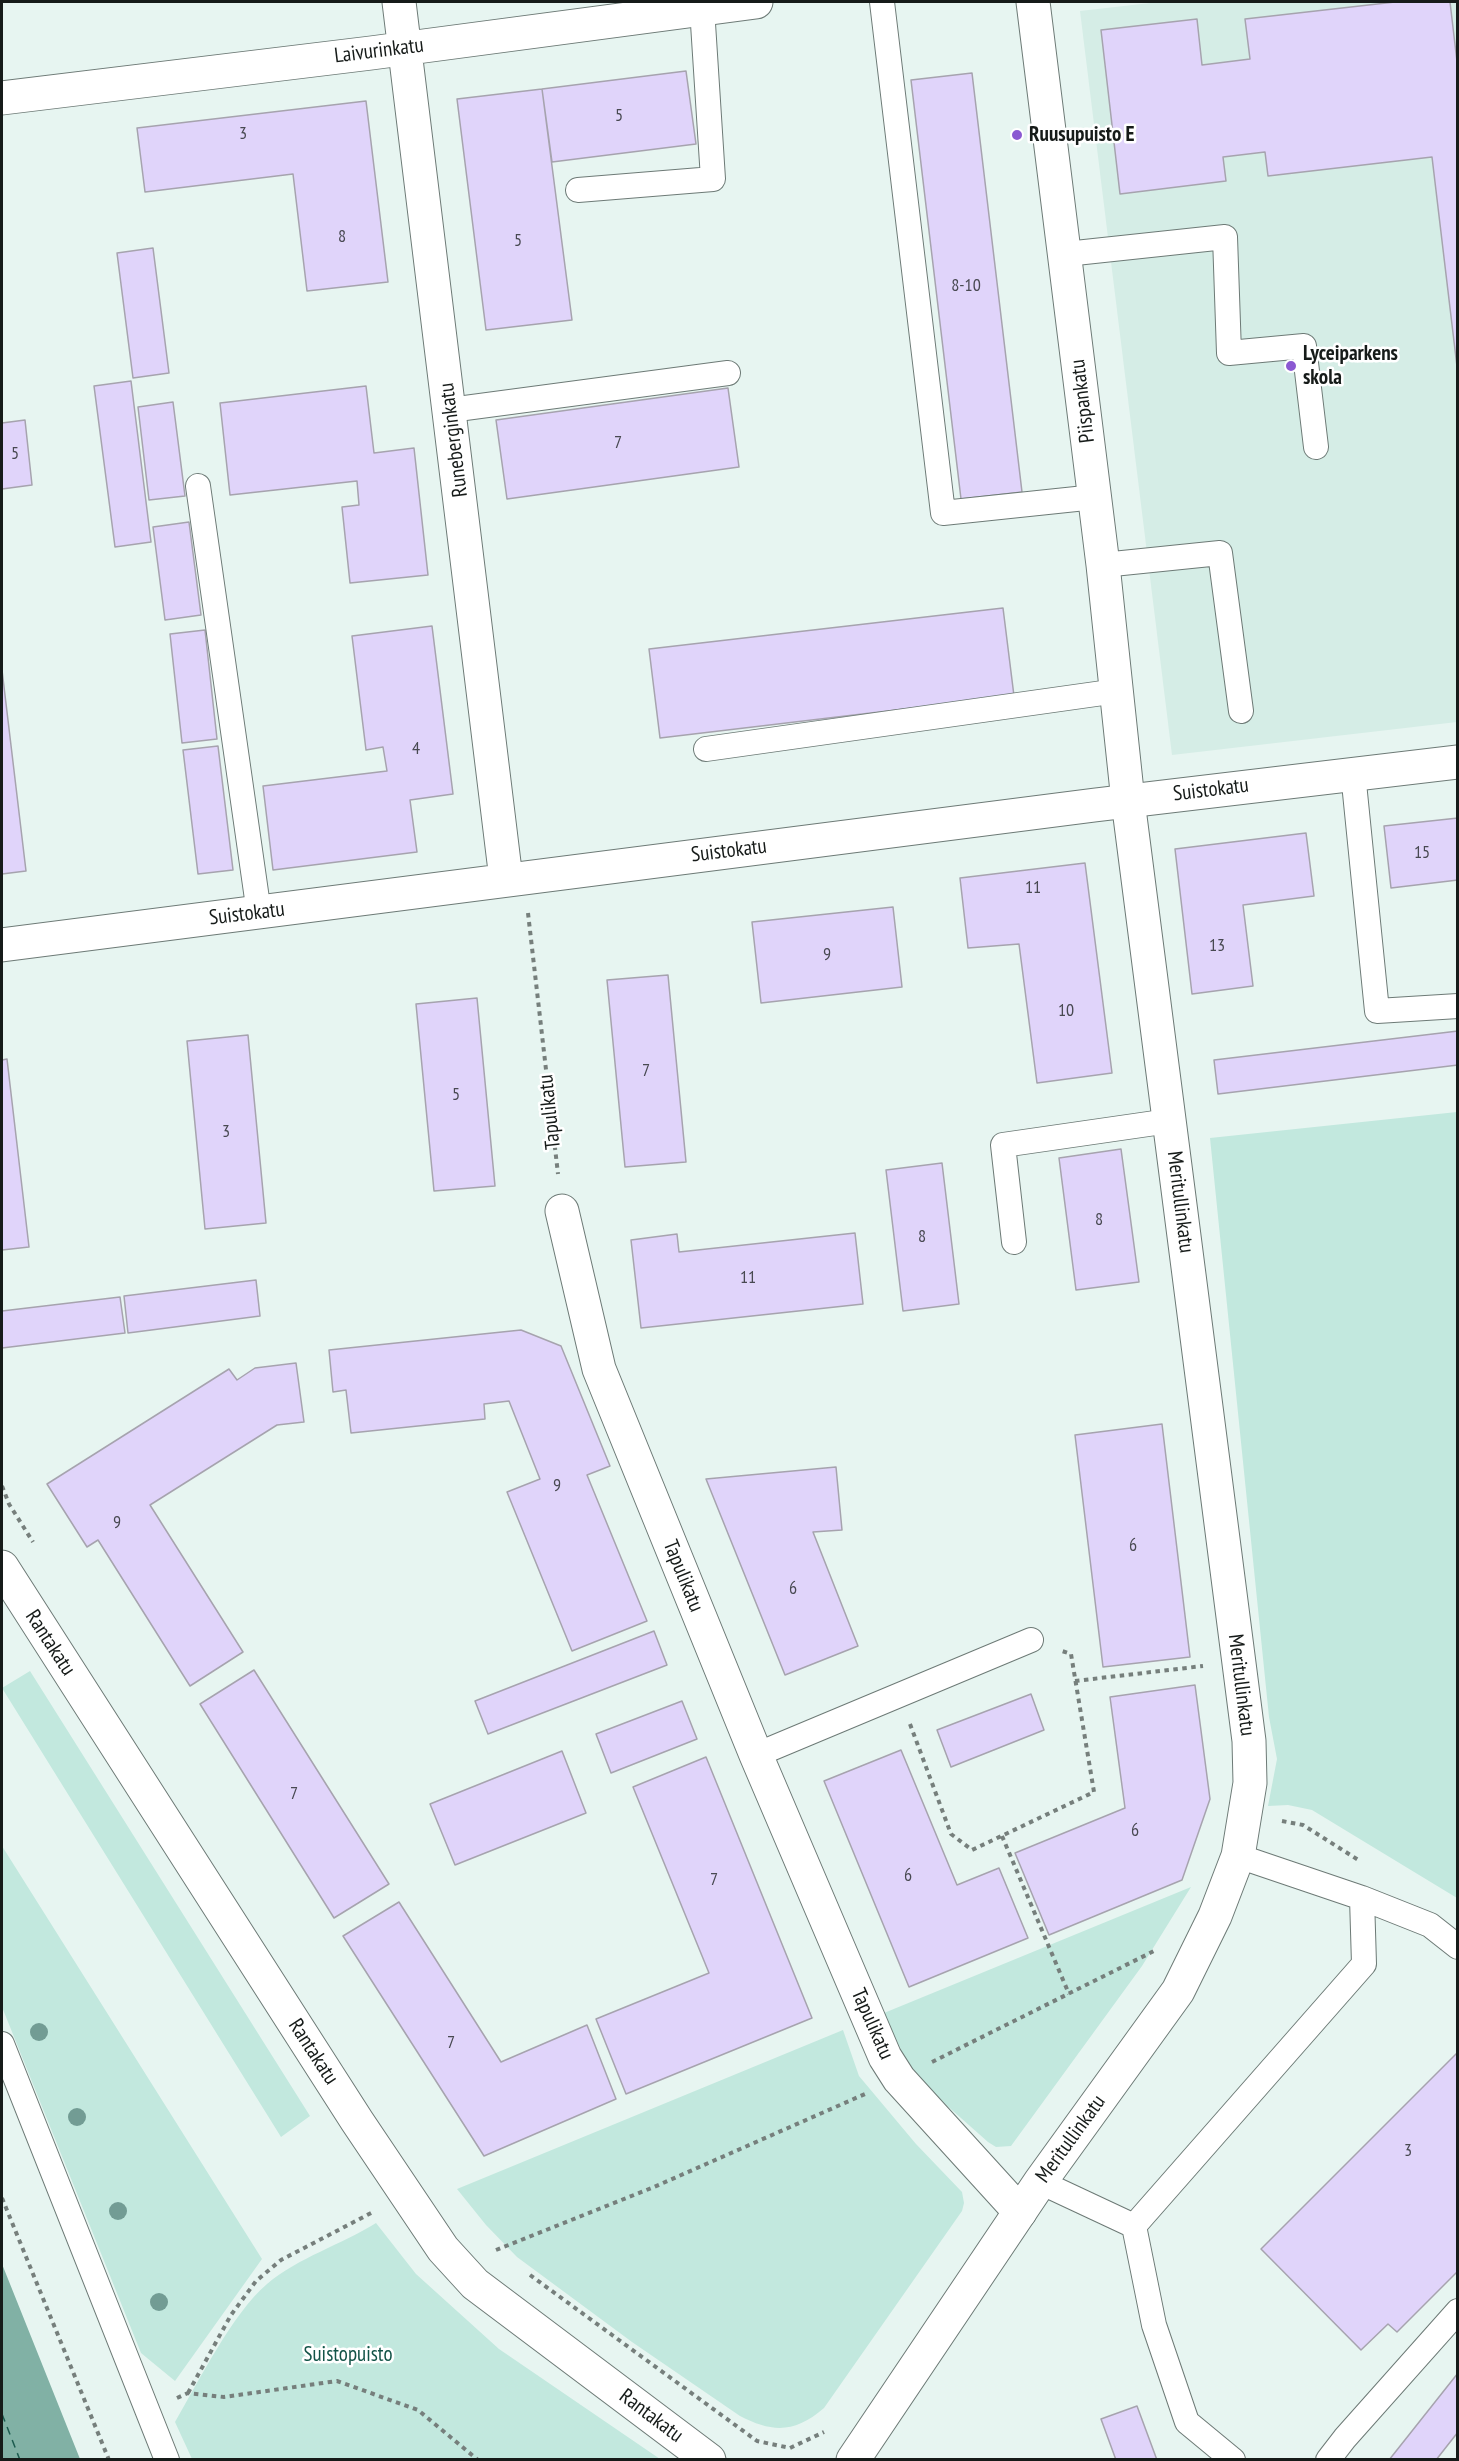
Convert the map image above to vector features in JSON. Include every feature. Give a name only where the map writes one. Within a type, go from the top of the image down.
[{"type":"street","name":"Runeberginkatu","points":[[399,2],[506,879]]},
{"type":"street","name":"Laivurinkatu","points":[[2,98],[405,48],[707,6],[756,2]]},
{"type":"street","name":"Piispankatu","points":[[1033,2],[1095,497],[1128,801]]},
{"type":"street","name":"Suistokatu","points":[[2,945],[506,879],[1353,773],[1458,762]]},
{"type":"street","name":"Meritullinkatu","points":[[857,2455],[1040,2182],[1178,1991],[1215,1916],[1238,1856],[1250,1783],[1249,1741],[1128,801]]},
{"type":"street","name":"Tapulikatu","points":[[562,1211],[599,1369],[756,1755],[885,2057],[898,2079],[1020,2212]]},
{"type":"street","name":"Rantakatu","points":[[2,1567],[357,2121],[443,2249],[476,2284],[709,2460]]},
{"type":"lane","points":[[882,2],[943,513],[1095,497]]},
{"type":"lane","points":[[578,190],[713,179],[707,6]]},
{"type":"lane","points":[[1066,254],[1225,237],[1228,353],[1304,346],[1316,447]]},
{"type":"lane","points":[[450,410],[728,373]]},
{"type":"lane","points":[[198,486],[259,912]]},
{"type":"lane","points":[[1103,565],[1221,553],[1241,711]]},
{"type":"lane","points":[[706,748],[1117,691]]},
{"type":"lane","points":[[1353,773],[1377,1011],[1458,1006]]},
{"type":"lane","points":[[1014,1242],[1003,1144],[1169,1121]]},
{"type":"lane","points":[[756,1755],[1031,1640]]},
{"type":"lane","points":[[1238,1856],[1362,1898],[1430,1925],[1458,1947]]},
{"type":"lane","points":[[1134,2226],[1364,1964],[1362,1898]]},
{"type":"lane","points":[[2,2044],[167,2460]]},
{"type":"lane","points":[[1040,2182],[1134,2226]]},
{"type":"lane","points":[[1134,2226],[1154,2325],[1187,2422],[1233,2460]]},
{"type":"lane","points":[[1328,2460],[1458,2311]]},
{"type":"path","name":"Tapulikatu","points":[[506,879],[527,908],[562,1211]]},
{"type":"path","points":[[2,1486],[9,1504],[33,1543]]},
{"type":"path","points":[[900,1695],[951,1834],[972,1850],[1094,1792],[1071,1654],[1031,1640]]},
{"type":"path","points":[[1075,1681],[1206,1666]]},
{"type":"path","points":[[1002,1836],[1069,1994]]},
{"type":"path","points":[[496,2250],[654,2187],[898,2079],[1166,1944]]},
{"type":"path","points":[[188,2393],[231,2315],[256,2281],[281,2260],[407,2194]]},
{"type":"path","points":[[2,2198],[109,2460]]},
{"type":"path","points":[[488,2241],[506,2257]]},
{"type":"path","points":[[525,2271],[757,2441],[790,2448],[829,2430],[857,2455]]},
{"type":"path","points":[[148,2412],[188,2393],[224,2397],[337,2381],[418,2410],[478,2460]]},
{"type":"shaded area","name":"Lyceiparkens skola","points":[[1159,2],[1457,2],[1457,722],[1172,755],[1080,11]]},
{"type":"shaded area","points":[[2,2264],[80,2459],[2,2459]]},
{"type":"green space","points":[[1458,1112],[1457,1898],[1312,1810],[1288,1805],[1268,1806],[1277,1759],[1269,1717],[1210,1138]]},
{"type":"green space","points":[[30,1671],[310,2116],[281,2137],[2,1688]]},
{"type":"green space","points":[[2,1846],[262,2259],[175,2381],[141,2353],[2,2007]]},
{"type":"green space","points":[[1191,1887],[1142,1966],[1011,2146],[996,2147],[988,2142],[935,2095],[906,2062],[884,2013]]},
{"type":"green space","points":[[843,2030],[859,2076],[916,2144],[962,2192],[964,2203],[962,2211],[824,2408],[803,2422],[784,2428],[773,2428],[740,2416],[632,2342],[517,2257],[486,2225],[457,2189]]},
{"type":"green space","name":"Suistopuisto","points":[[376,2223],[416,2274],[499,2349],[660,2459],[192,2459],[175,2422],[241,2312],[267,2284],[279,2275]]},
{"type":"building","points":[[1395,2],[1450,2],[1458,70],[1458,375],[1432,157],[1268,176],[1265,152],[1223,157],[1226,181],[1120,194],[1101,30],[1197,19],[1202,65],[1250,59],[1245,19]]},
{"type":"building","points":[[686,71],[696,144],[552,162],[542,89]]},
{"type":"building","points":[[972,73],[1022,492],[961,499],[911,80]]},
{"type":"building","points":[[542,89],[572,320],[486,330],[457,99]]},
{"type":"building","points":[[366,101],[388,282],[307,291],[293,174],[145,192],[137,128]]},
{"type":"building","points":[[153,248],[169,373],[133,378],[117,253]]},
{"type":"building","points":[[131,381],[151,542],[115,547],[94,386]]},
{"type":"building","points":[[366,386],[374,453],[414,448],[428,575],[350,583],[342,507],[359,505],[357,481],[230,495],[220,403]]},
{"type":"building","points":[[728,388],[739,467],[507,499],[496,420]]},
{"type":"building","points":[[173,402],[185,496],[149,500],[138,407]]},
{"type":"building","points":[[25,420],[32,485],[2,489],[2,423]]},
{"type":"building","points":[[189,522],[201,615],[165,620],[153,527]]},
{"type":"building","points":[[1003,608],[1014,696],[660,738],[649,649]]},
{"type":"building","points":[[432,626],[453,794],[410,800],[417,852],[273,870],[263,786],[387,771],[383,747],[366,750],[352,636]]},
{"type":"building","points":[[205,630],[217,739],[182,743],[170,634]]},
{"type":"building","points":[[2,670],[26,871],[2,874]]},
{"type":"building","points":[[218,746],[233,870],[198,874],[183,750]]},
{"type":"building","points":[[1458,818],[1458,880],[1391,888],[1384,826]]},
{"type":"building","points":[[1306,833],[1314,896],[1243,905],[1253,986],[1192,994],[1175,849]]},
{"type":"building","points":[[1085,863],[1112,1073],[1037,1083],[1019,944],[968,948],[960,878]]},
{"type":"building","points":[[893,907],[902,987],[761,1003],[752,922]]},
{"type":"building","points":[[668,975],[686,1162],[625,1167],[607,980]]},
{"type":"building","points":[[477,998],[495,1186],[434,1191],[416,1004]]},
{"type":"building","points":[[1458,1031],[1458,1065],[1218,1094],[1214,1060]]},
{"type":"building","points":[[248,1035],[266,1223],[205,1229],[187,1041]]},
{"type":"building","points":[[7,1059],[29,1247],[2,1250],[2,1060]]},
{"type":"building","points":[[1121,1149],[1139,1282],[1076,1290],[1059,1158]]},
{"type":"building","points":[[942,1163],[959,1304],[903,1311],[886,1170]]},
{"type":"building","points":[[855,1233],[863,1304],[641,1328],[631,1240],[677,1234],[679,1252]]},
{"type":"building","points":[[256,1280],[260,1316],[128,1333],[124,1296]]},
{"type":"building","points":[[120,1297],[125,1333],[2,1348],[2,1311]]},
{"type":"building","points":[[521,1330],[561,1346],[610,1466],[587,1475],[647,1621],[572,1651],[507,1492],[540,1479],[509,1401],[484,1404],[485,1419],[351,1433],[346,1390],[333,1392],[329,1350]]},
{"type":"building","points":[[296,1363],[304,1422],[277,1425],[150,1505],[243,1652],[190,1686],[98,1540],[87,1547],[47,1484],[229,1369],[237,1380],[255,1368]]},
{"type":"building","points":[[1162,1424],[1190,1657],[1103,1667],[1075,1435]]},
{"type":"building","points":[[836,1467],[842,1530],[813,1532],[858,1646],[785,1675],[706,1479]]},
{"type":"building","points":[[654,1631],[667,1665],[488,1734],[475,1701]]},
{"type":"building","points":[[254,1670],[389,1884],[334,1918],[200,1704]]},
{"type":"building","points":[[1195,1685],[1210,1799],[1182,1880],[1049,1935],[1015,1853],[1125,1808],[1110,1697]]},
{"type":"building","points":[[1031,1694],[1044,1730],[951,1767],[937,1730]]},
{"type":"building","points":[[682,1701],[697,1739],[611,1773],[596,1734]]},
{"type":"building","points":[[901,1750],[957,1885],[999,1868],[1028,1938],[909,1987],[824,1781]]},
{"type":"building","points":[[562,1751],[586,1813],[455,1865],[430,1804]]},
{"type":"building","points":[[706,1757],[812,2018],[626,2094],[596,2019],[709,1973],[633,1787]]},
{"type":"building","points":[[399,1902],[501,2062],[587,2025],[616,2099],[484,2156],[343,1936]]},
{"type":"building","points":[[1458,2052],[1458,2271],[1397,2332],[1388,2324],[1361,2350],[1261,2249]]},
{"type":"building","points":[[1458,2373],[1458,2432],[1436,2460],[1389,2460]]},
{"type":"building","points":[[1137,2406],[1157,2460],[1116,2460],[1101,2419]]},
{"type":"ferry route","points":[[2,2414],[20,2460]]},
{"type":"place","name":"Ruusupuisto E","points":[[1017,135]]},
{"type":"place","name":"Lyceiparkens skola","points":[[1291,366]]}]
